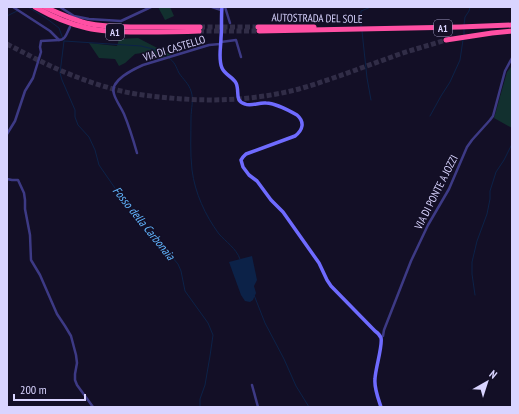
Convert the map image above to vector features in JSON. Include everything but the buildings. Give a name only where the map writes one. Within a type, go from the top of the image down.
[{"type":"highway","name":"A1","points":[[35,7],[65,22],[100,31],[127,32],[199,29],[90,24],[57,13],[45,7]]},
{"type":"highway","name":"AUTOSTRADA DEL SOLE","points":[[258,29],[317,31],[375,28],[512,25]]},
{"type":"highway","name":"A1","points":[[446,40],[512,31]]},
{"type":"main road","points":[[222,9],[221,66],[224,72],[236,83],[238,88],[237,96],[240,102],[248,105],[269,103],[295,114],[302,122],[301,130],[295,136],[244,155],[241,160],[243,167],[249,175],[257,181],[271,200],[284,212],[319,263],[331,286],[375,330],[381,338],[374,380],[381,407]]},
{"type":"street","points":[[13,7],[61,40]]},
{"type":"street","points":[[60,7],[74,16],[89,19],[121,21],[151,7]]},
{"type":"street","points":[[212,7],[222,9]]},
{"type":"street","points":[[225,7],[230,22]]},
{"type":"street","points":[[7,134],[13,126],[25,91],[30,85],[36,72],[41,52],[41,41],[61,40],[65,38],[70,27]]},
{"type":"street","points":[[221,43],[236,40],[241,57]]},
{"type":"street","name":"VIA DI CASTELLO","points":[[137,153],[123,111],[120,108],[113,92],[115,84],[137,68],[152,62],[209,45],[221,43]]},
{"type":"street","name":"VIA DI PONTE A JOZZI","points":[[381,338],[411,261],[428,225],[450,189],[467,147],[493,116],[505,71],[512,58]]},
{"type":"street","points":[[7,179],[18,180],[24,193],[25,209],[30,235],[31,260],[40,275],[57,314],[66,326],[74,344],[77,363],[74,374],[77,385],[94,407]]},
{"type":"street","points":[[252,385],[258,407]]},
{"type":"green space","points":[[158,7],[170,7],[174,16],[165,20]]},
{"type":"green space","points":[[138,38],[171,55],[153,59],[142,53],[135,54],[119,66],[115,59],[99,58],[89,43],[117,46],[119,39]]},
{"type":"green space","points":[[511,67],[512,128],[494,118],[507,72]]},
{"type":"water","points":[[252,256],[257,280],[254,286],[256,293],[253,300],[250,302],[245,301],[241,295],[229,262]]},
{"type":"waterway","name":"Fosso della Carbonaia","points":[[28,7],[59,28],[63,39]]},
{"type":"waterway","points":[[361,26],[361,11],[371,7]]},
{"type":"waterway","points":[[464,25],[465,17],[470,7]]},
{"type":"waterway","points":[[7,16],[17,11]]},
{"type":"waterway","points":[[464,28],[464,35]]},
{"type":"waterway","name":"AUTOSTRADA DEL SOLE","points":[[362,31],[371,100]]},
{"type":"waterway","points":[[430,116],[450,82],[460,60],[463,40]]},
{"type":"waterway","name":"Fosso della Carbonaia","points":[[64,41],[60,73],[75,110],[75,117],[78,125],[89,137],[95,150],[99,165],[117,191],[178,264],[185,291],[208,323],[213,335],[205,385],[200,399],[200,407]]},
{"type":"waterway","points":[[64,41],[141,46],[153,49],[167,56]]},
{"type":"waterway","points":[[169,58],[189,86],[192,94],[191,164],[193,179],[198,195],[214,227],[233,248],[240,259]]},
{"type":"waterway","points":[[475,295],[472,262],[477,241],[487,214],[490,191],[496,172],[512,144]]},
{"type":"waterway","points":[[254,295],[265,323],[296,386],[309,407]]},
{"type":"tunnel","points":[[200,27],[258,27]]},
{"type":"tunnel","points":[[199,31],[259,31]]},
{"type":"tunnel","points":[[7,44],[62,71],[117,90],[170,98],[219,100],[267,96],[299,89],[400,54],[446,40]]}]
